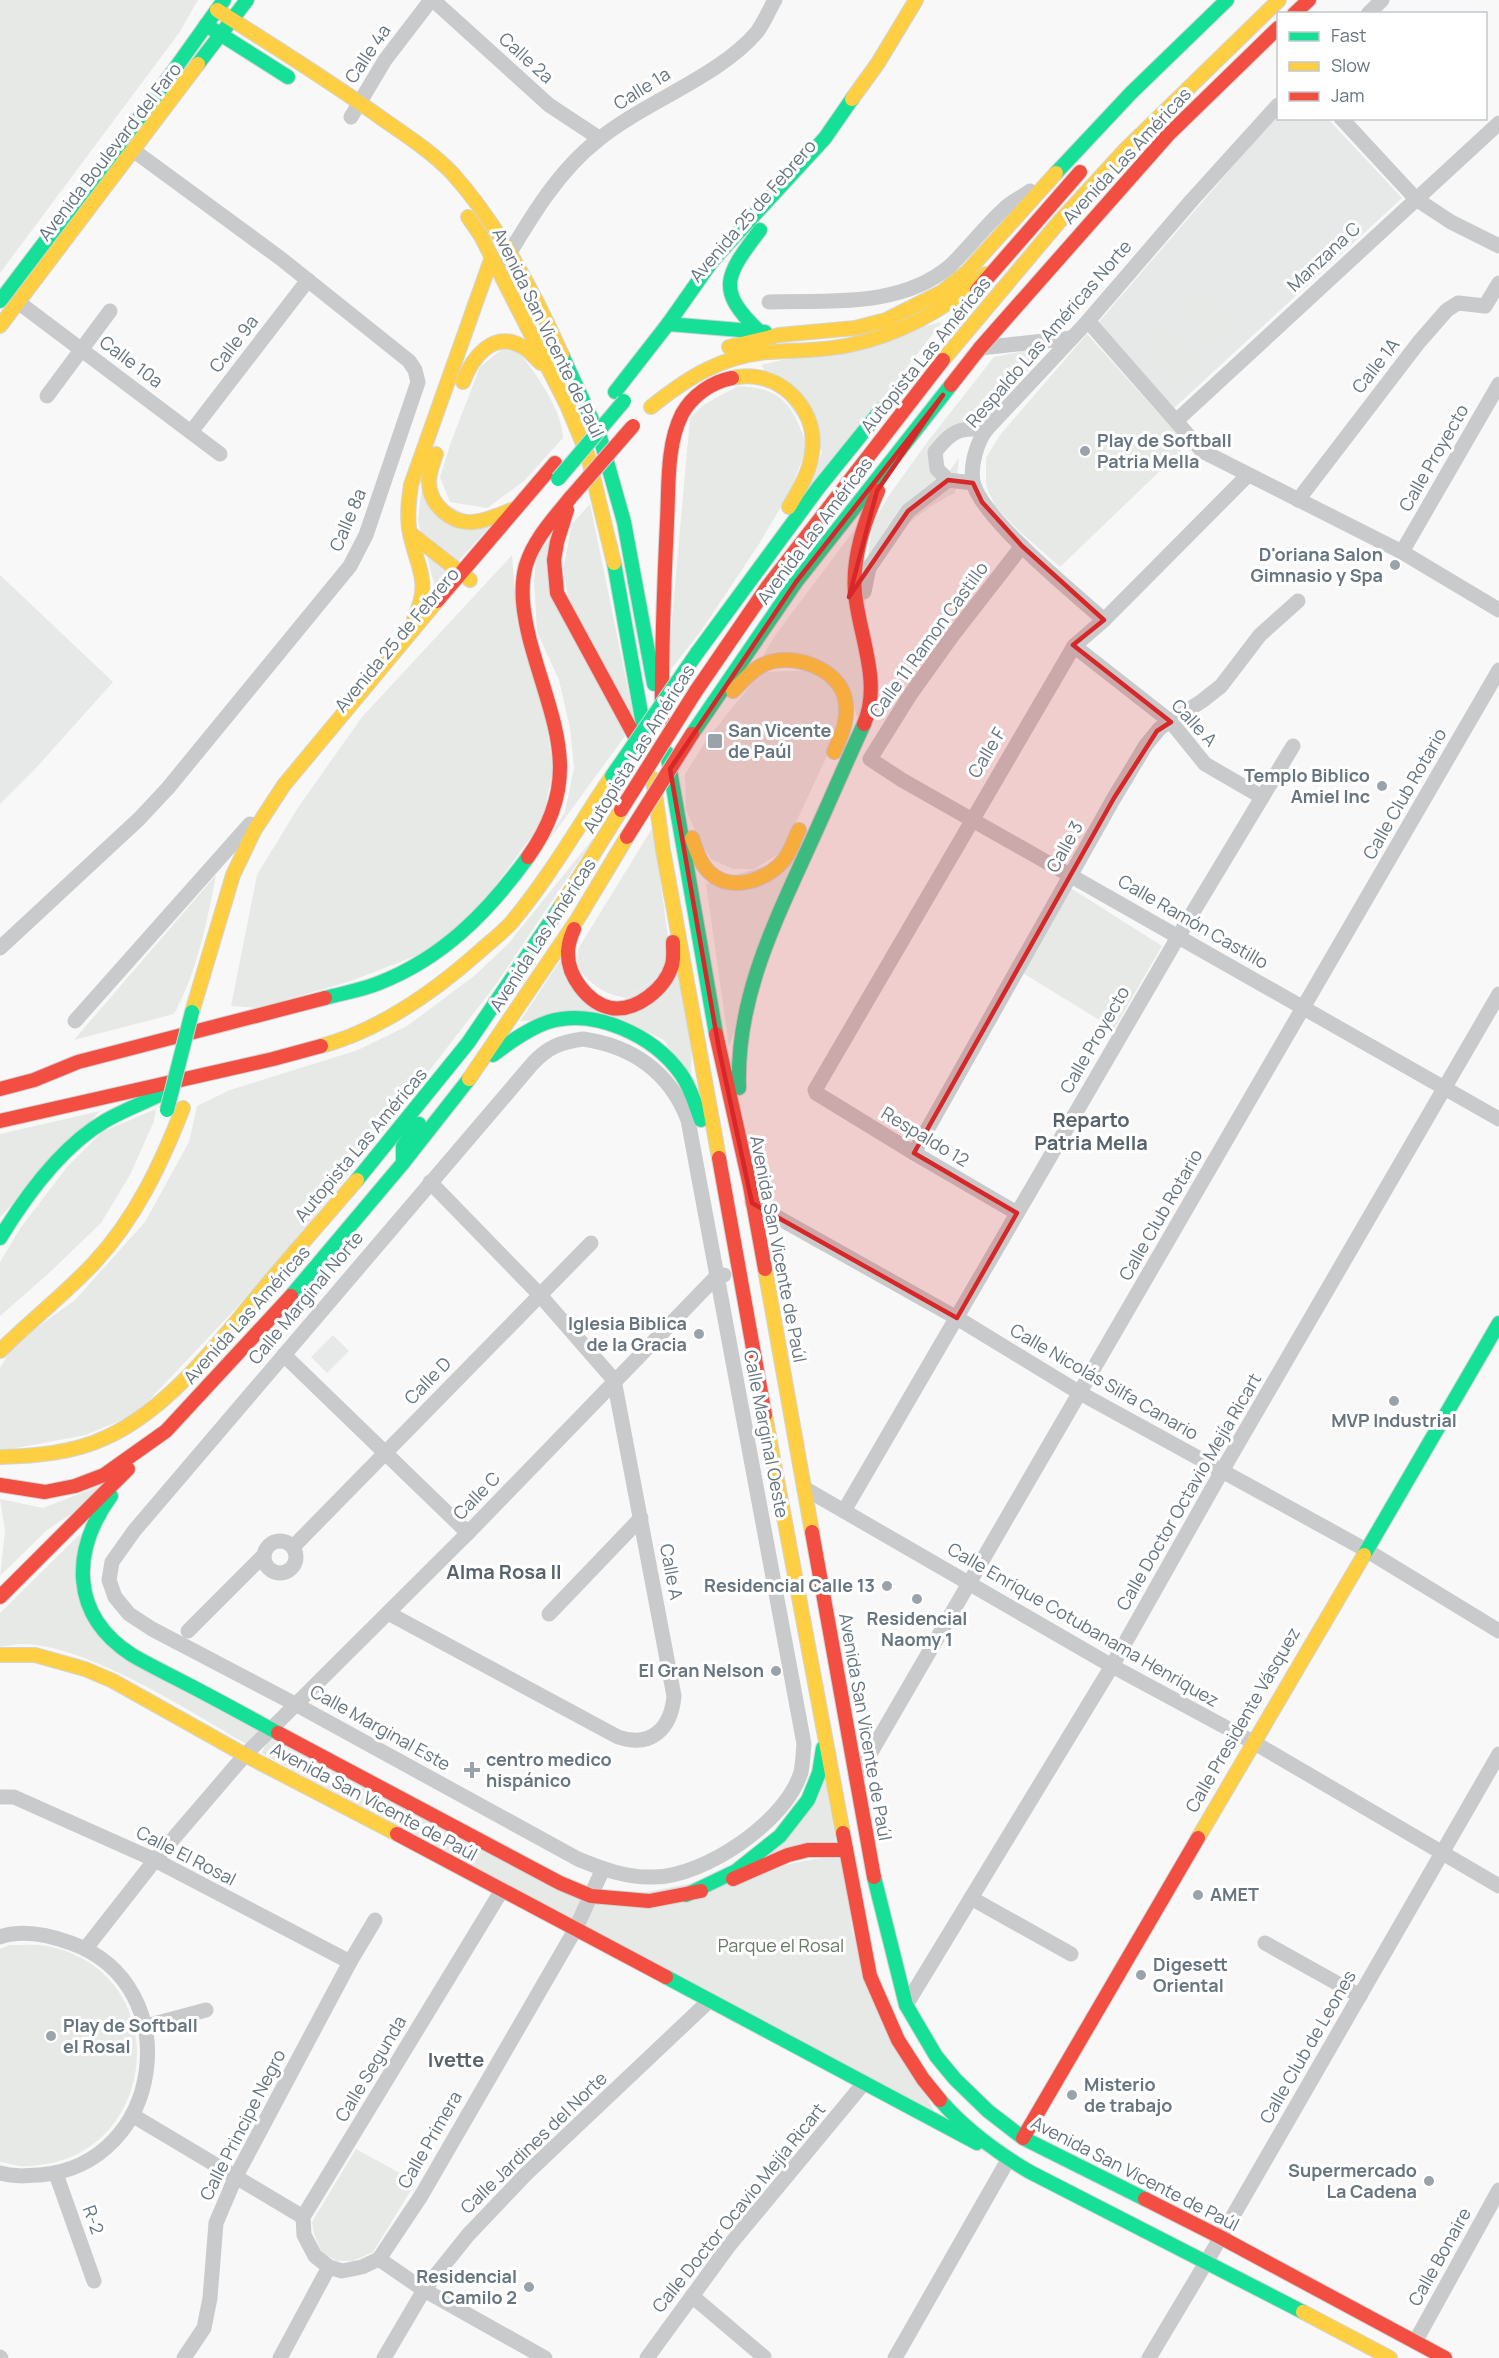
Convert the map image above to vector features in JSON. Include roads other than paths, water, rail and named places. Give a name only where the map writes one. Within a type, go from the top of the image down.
[{"type":"main road","name":"Avenida Boulevard del Faro","points":[[0,326],[222,36],[247,0]]},
{"type":"main road","name":"Avenida 25 de Febrero","points":[[307,779],[465,576],[514,509],[555,463],[620,397],[683,325],[718,275],[841,137],[874,89],[916,0]]},
{"type":"main road","name":"Avenida 25 de Febrero","points":[[0,1351],[29,1321],[94,1263],[126,1225],[164,1158],[183,1108],[199,1011],[233,875],[254,831],[284,785],[399,646],[558,479],[620,397],[713,260],[825,138],[879,63],[916,0]]},
{"type":"main road","points":[[0,1089],[34,1080],[78,1062],[377,984],[403,974],[441,951],[488,910],[537,844],[547,828],[557,801],[561,777],[560,752],[555,722],[526,624],[523,602],[524,572],[542,533],[571,497],[674,379],[706,356],[727,347],[779,335],[855,328],[886,320],[942,292],[967,272],[1131,93],[1227,0]]},
{"type":"main road","name":"Autopista Las Américas","points":[[0,1457],[24,1457],[62,1451],[93,1442],[120,1430],[159,1401],[184,1378],[250,1305],[389,1142],[468,1044],[549,926],[696,691],[768,586],[959,340],[1059,222],[1125,150],[1279,0]]},
{"type":"main road","points":[[1296,12],[1309,0]]},
{"type":"main road","name":"Avenida Boulevard del Faro","points":[[0,301],[220,5]]},
{"type":"main road","name":"Avenida San Vicente de Paúl","points":[[220,5],[232,20],[359,102],[422,146],[450,171],[475,200],[510,254],[555,339],[600,437],[624,522],[676,798],[719,1049],[750,1186],[873,1874],[906,2005],[931,2048],[955,2079],[988,2111],[1023,2138],[1220,2237],[1445,2358]]},
{"type":"main road","points":[[206,25],[301,85]]},
{"type":"main road","name":"Avenida Las Américas","points":[[0,1485],[45,1492],[75,1486],[104,1474],[166,1431],[288,1298],[403,1163],[482,1063],[578,920],[692,734],[796,582],[980,348],[1168,135],[1277,29]]},
{"type":"main road","name":"Autopista Las Américas","points":[[960,312],[1005,257],[1086,166]]},
{"type":"main road","name":"Avenida San Vicente de Paúl","points":[[460,206],[481,236],[567,405],[588,456],[610,539],[739,1273],[870,1976],[894,2033],[916,2071],[945,2108],[971,2132],[1008,2160]]},
{"type":"main road","points":[[759,331],[732,301],[728,278],[733,265],[760,230]]},
{"type":"main road","points":[[399,646],[424,599],[423,576],[410,533],[407,510],[411,485],[492,257]]},
{"type":"main road","points":[[651,407],[701,372],[734,357],[831,349],[896,332],[951,302],[975,285],[1005,257]]},
{"type":"main road","points":[[458,396],[499,272]]},
{"type":"main road","points":[[668,324],[759,331],[779,335]]},
{"type":"main road","points":[[470,363],[476,353],[492,344],[510,342],[527,350],[549,371]]},
{"type":"main road","points":[[663,733],[660,670],[669,495],[672,454],[681,416],[705,389],[724,380],[745,375],[764,376],[794,395],[811,425],[813,443],[811,460],[791,503],[697,653]]},
{"type":"main road","name":"Autopista Las Américas","points":[[0,1120],[273,1059],[342,1040],[403,1010],[450,978],[509,925],[537,889],[697,653],[819,487],[893,395]]},
{"type":"main road","points":[[750,1186],[737,1071],[740,1027],[748,995],[781,910],[869,712],[871,683],[855,592],[857,553],[867,516],[877,491],[943,395]]},
{"type":"main road","points":[[450,418],[429,474],[429,485],[434,501],[450,517],[459,521],[473,522],[514,509]]},
{"type":"main road","points":[[571,497],[552,556],[552,574],[557,593],[651,766]]},
{"type":"main road","points":[[410,533],[465,576]]},
{"type":"main road","points":[[692,734],[749,675],[764,664],[784,659],[814,664],[839,685],[845,698],[846,726],[828,767]]},
{"type":"main road","points":[[676,798],[701,862],[712,875],[726,882],[755,882],[765,877],[786,859],[804,818]]},
{"type":"main road","points":[[274,826],[286,807]]},
{"type":"main road","points":[[578,920],[568,953],[575,981],[593,999],[604,1005],[618,1008],[634,1005],[650,995],[664,981],[672,967],[674,955],[663,850]]},
{"type":"main road","name":"Avenida 25 de Febrero","points":[[19,1314],[81,1260],[117,1217],[151,1163],[199,1011],[242,895]]},
{"type":"main road","points":[[403,1163],[403,1146],[498,1016],[499,998]]},
{"type":"main road","points":[[482,1063],[508,1043],[551,1022],[573,1019],[596,1021],[620,1027],[662,1053],[680,1072],[690,1089],[726,1190]]},
{"type":"main road","points":[[0,1238],[19,1206],[62,1156],[103,1122],[203,1074]]},
{"type":"main road","name":"Calle Presidente Vásquez","points":[[1023,2138],[1499,1323]]},
{"type":"main road","name":"Avenida San Vicente de Paúl","points":[[166,1431],[101,1508],[88,1531],[83,1547],[82,1584],[87,1601],[95,1618],[111,1637],[131,1654],[560,1883],[591,1896],[649,1901],[686,1895],[714,1887],[788,1855],[808,1850],[846,1850]]},
{"type":"main road","points":[[0,1597],[166,1431]]},
{"type":"main road","points":[[0,1587],[29,1568]]},
{"type":"main road","name":"Avenida San Vicente de Paúl","points":[[0,1655],[35,1654],[85,1669],[113,1681],[245,1755],[864,2084],[1390,2358]]},
{"type":"main road","points":[[686,1895],[736,1871],[780,1836],[808,1800],[819,1773],[825,1737]]},
{"type":"street","name":"Calle 4a","points":[[350,117],[386,60],[432,0]]},
{"type":"street","name":"Calle 2a","points":[[432,0],[549,105],[599,138]]},
{"type":"street","name":"Calle 1a","points":[[499,272],[533,216],[575,160],[599,138],[731,56],[758,31],[775,0]]},
{"type":"street","points":[[1370,12],[1382,0]]},
{"type":"street","name":"Respaldo Las Américas Norte","points":[[973,483],[973,470],[980,440],[987,429],[1089,321],[1192,200],[1277,106]]},
{"type":"street","points":[[1343,120],[1416,199],[1451,222],[1499,246]]},
{"type":"street","name":"Manzana C","points":[[1176,421],[1499,123]]},
{"type":"street","name":"Calle 8a","points":[[0,948],[139,819],[168,788],[350,566],[366,535],[418,382],[415,370],[409,361],[308,280],[121,141]]},
{"type":"street","points":[[769,302],[874,298],[898,293],[925,282],[949,266],[1005,207],[1051,178]]},
{"type":"street","name":"Calle 1a","points":[[492,257],[502,240],[533,216]]},
{"type":"street","name":"Calle 9a","points":[[191,432],[308,280]]},
{"type":"street","name":"Calle 1A","points":[[1298,500],[1419,342],[1447,310],[1458,303],[1485,306],[1499,284]]},
{"type":"street","name":"Calle 10a","points":[[18,302],[220,454]]},
{"type":"street","points":[[47,396],[110,311]]},
{"type":"street","points":[[1089,321],[1202,451],[1402,552],[1499,610]]},
{"type":"street","points":[[980,348],[1072,338]]},
{"type":"street","name":"Calle Proyecto","points":[[1402,552],[1499,384]]},
{"type":"street","points":[[987,429],[968,429],[948,435],[935,452],[937,469],[948,480],[973,483],[982,502],[1022,546],[1104,620]]},
{"type":"street","name":"Calle F","points":[[815,1092],[971,818],[1074,646],[1104,620],[1248,475]]},
{"type":"street","points":[[859,613],[869,568],[908,511],[948,480]]},
{"type":"street","name":"Calle 11 Ramon Castillo","points":[[869,758],[953,635],[1022,546]]},
{"type":"street","name":"Calle 3","points":[[914,1154],[1146,745],[1160,728],[1221,686],[1264,630],[1298,601]]},
{"type":"street","name":"Calle A","points":[[1074,646],[1171,722],[1205,764],[1262,797]]},
{"type":"street","name":"Calle Club Rotario","points":[[855,1778],[970,1584],[1499,670]]},
{"type":"street","name":"Calle Proyecto","points":[[844,1511],[1178,937],[1293,746]]},
{"type":"street","name":"Calle Ramón Castillo","points":[[869,758],[902,780],[1499,1119]]},
{"type":"street","points":[[75,1021],[284,785]]},
{"type":"street","name":"Calle Doctor Octavio Mejía Ricart","points":[[906,2005],[1112,1666],[1222,1471],[1499,994]]},
{"type":"street","name":"Calle Marginal Norte","points":[[112,1562],[134,1531],[533,1062],[545,1050],[562,1042],[583,1039],[607,1042]]},
{"type":"street","name":"Calle Marginal Oeste","points":[[607,1042],[630,1052],[669,1084],[688,1120],[804,1744],[801,1772],[790,1796],[763,1826],[737,1847]]},
{"type":"street","name":"Respaldo 12","points":[[815,1092],[914,1154],[1017,1213]]},
{"type":"street","points":[[430,1182],[539,1294],[614,1380]]},
{"type":"street","name":"Calle Nicolás Silfa Canario","points":[[752,1203],[957,1318],[1080,1393],[1366,1550],[1499,1630]]},
{"type":"street","name":"Calle D","points":[[264,1555],[265,1563],[276,1572],[284,1572],[291,1568],[296,1554],[293,1547],[591,1243]]},
{"type":"street","points":[[717,1276],[739,1273]]},
{"type":"street","name":"Calle C","points":[[86,1948],[155,1860],[245,1755],[468,1533],[717,1276]]},
{"type":"street","points":[[284,1354],[468,1533]]},
{"type":"street","name":"Calle A","points":[[388,1613],[618,1737],[631,1742],[642,1741],[666,1725],[673,1712],[674,1696],[614,1380]]},
{"type":"street","name":"Calle Enrique Cotubanama Henriquez","points":[[804,1488],[1112,1666],[1253,1742],[1499,1886]]},
{"type":"street","points":[[549,1614],[641,1518]]},
{"type":"street","points":[[188,1631],[264,1555],[272,1542],[280,1540],[293,1547]]},
{"type":"street","name":"Calle Marginal Este","points":[[112,1562],[109,1580],[115,1597],[129,1614],[177,1643],[297,1704],[578,1859],[603,1869],[655,1878],[694,1869],[737,1847]]},
{"type":"street","points":[[776,1595],[797,1593]]},
{"type":"street","name":"Calle Club de Leones","points":[[1149,2358],[1499,1754]]},
{"type":"street","name":"Calle El Rosal","points":[[0,1797],[14,1797],[155,1860],[350,1962]]},
{"type":"street","name":"Calle Primera","points":[[379,2259],[421,2196],[574,1930],[603,1869]]},
{"type":"street","name":"Calle Segunda","points":[[303,2217],[502,1890]]},
{"type":"street","points":[[971,1898],[1071,1954]]},
{"type":"street","name":"Calle Principe Negro","points":[[184,2358],[204,2328],[210,2298],[216,2223],[236,2176],[350,1962],[375,1920]]},
{"type":"street","points":[[0,1937],[9,1934],[49,1935],[86,1948],[113,1968],[134,1995],[146,2026],[149,2058],[143,2090],[132,2115],[110,2144],[85,2162],[56,2174],[15,2177],[0,2173]]},
{"type":"street","points":[[1265,1943],[1360,1996]]},
{"type":"street","name":"Calle Jardines del Norte","points":[[384,2358],[424,2290],[468,2235],[526,2174],[709,2001]]},
{"type":"street","points":[[146,2026],[206,2010]]},
{"type":"street","name":"Calle Doctor Ocavio Mejía Ricart","points":[[647,2358],[728,2247],[864,2084]]},
{"type":"street","points":[[132,2115],[303,2217],[304,2235],[315,2256],[329,2267],[342,2271],[362,2267],[379,2259],[424,2290],[545,2358]]},
{"type":"street","points":[[895,2358],[1008,2160]]},
{"type":"street","name":"R-2","points":[[56,2174],[94,2280]]},
{"type":"street","name":"Calle Bonaire","points":[[1415,2342],[1499,2190]]},
{"type":"street","points":[[280,2358],[329,2267]]},
{"type":"street","points":[[692,2296],[764,2357]]},
{"type":"place","name":"Play de Softball Patria Mella","points":[[1085,451]]},
{"type":"place","name":"D'oriana Salon Gimnasio y Spa","points":[[1395,565]]},
{"type":"place","name":"San Vicente de Paúl","points":[[715,741]]},
{"type":"place","name":"Templo Biblico Amiel Inc","points":[[1382,786]]},
{"type":"place","name":"Iglesia Biblica de la Gracia","points":[[699,1334]]},
{"type":"place","name":"MVP Industrial","points":[[1394,1401]]},
{"type":"place","name":"Residencial Calle 13","points":[[887,1586]]},
{"type":"place","name":"Residencial Naomy 1","points":[[917,1599]]},
{"type":"place","name":"El Gran Nelson","points":[[776,1671]]},
{"type":"place","name":"centro medico hispánico","points":[[472,1770]]},
{"type":"place","name":"AMET","points":[[1198,1895]]},
{"type":"place","name":"Digesett Oriental","points":[[1141,1975]]},
{"type":"place","name":"Play de Softball el Rosal","points":[[51,2036]]},
{"type":"place","name":"Misterio de trabajo","points":[[1072,2095]]},
{"type":"place","name":"Supermercado La Cadena","points":[[1429,2181]]},
{"type":"place","name":"Residencial Camilo 2","points":[[529,2287]]},
{"type":"district","name":"Reparto Patria Mella","points":[[1091,1132]]},
{"type":"district","name":"Alma Rosa II","points":[[504,1572]]},
{"type":"district","name":"Ivette","points":[[456,2060]]},
{"type":"park label","name":"Parque el Rosal","points":[[781,1946]]}]
